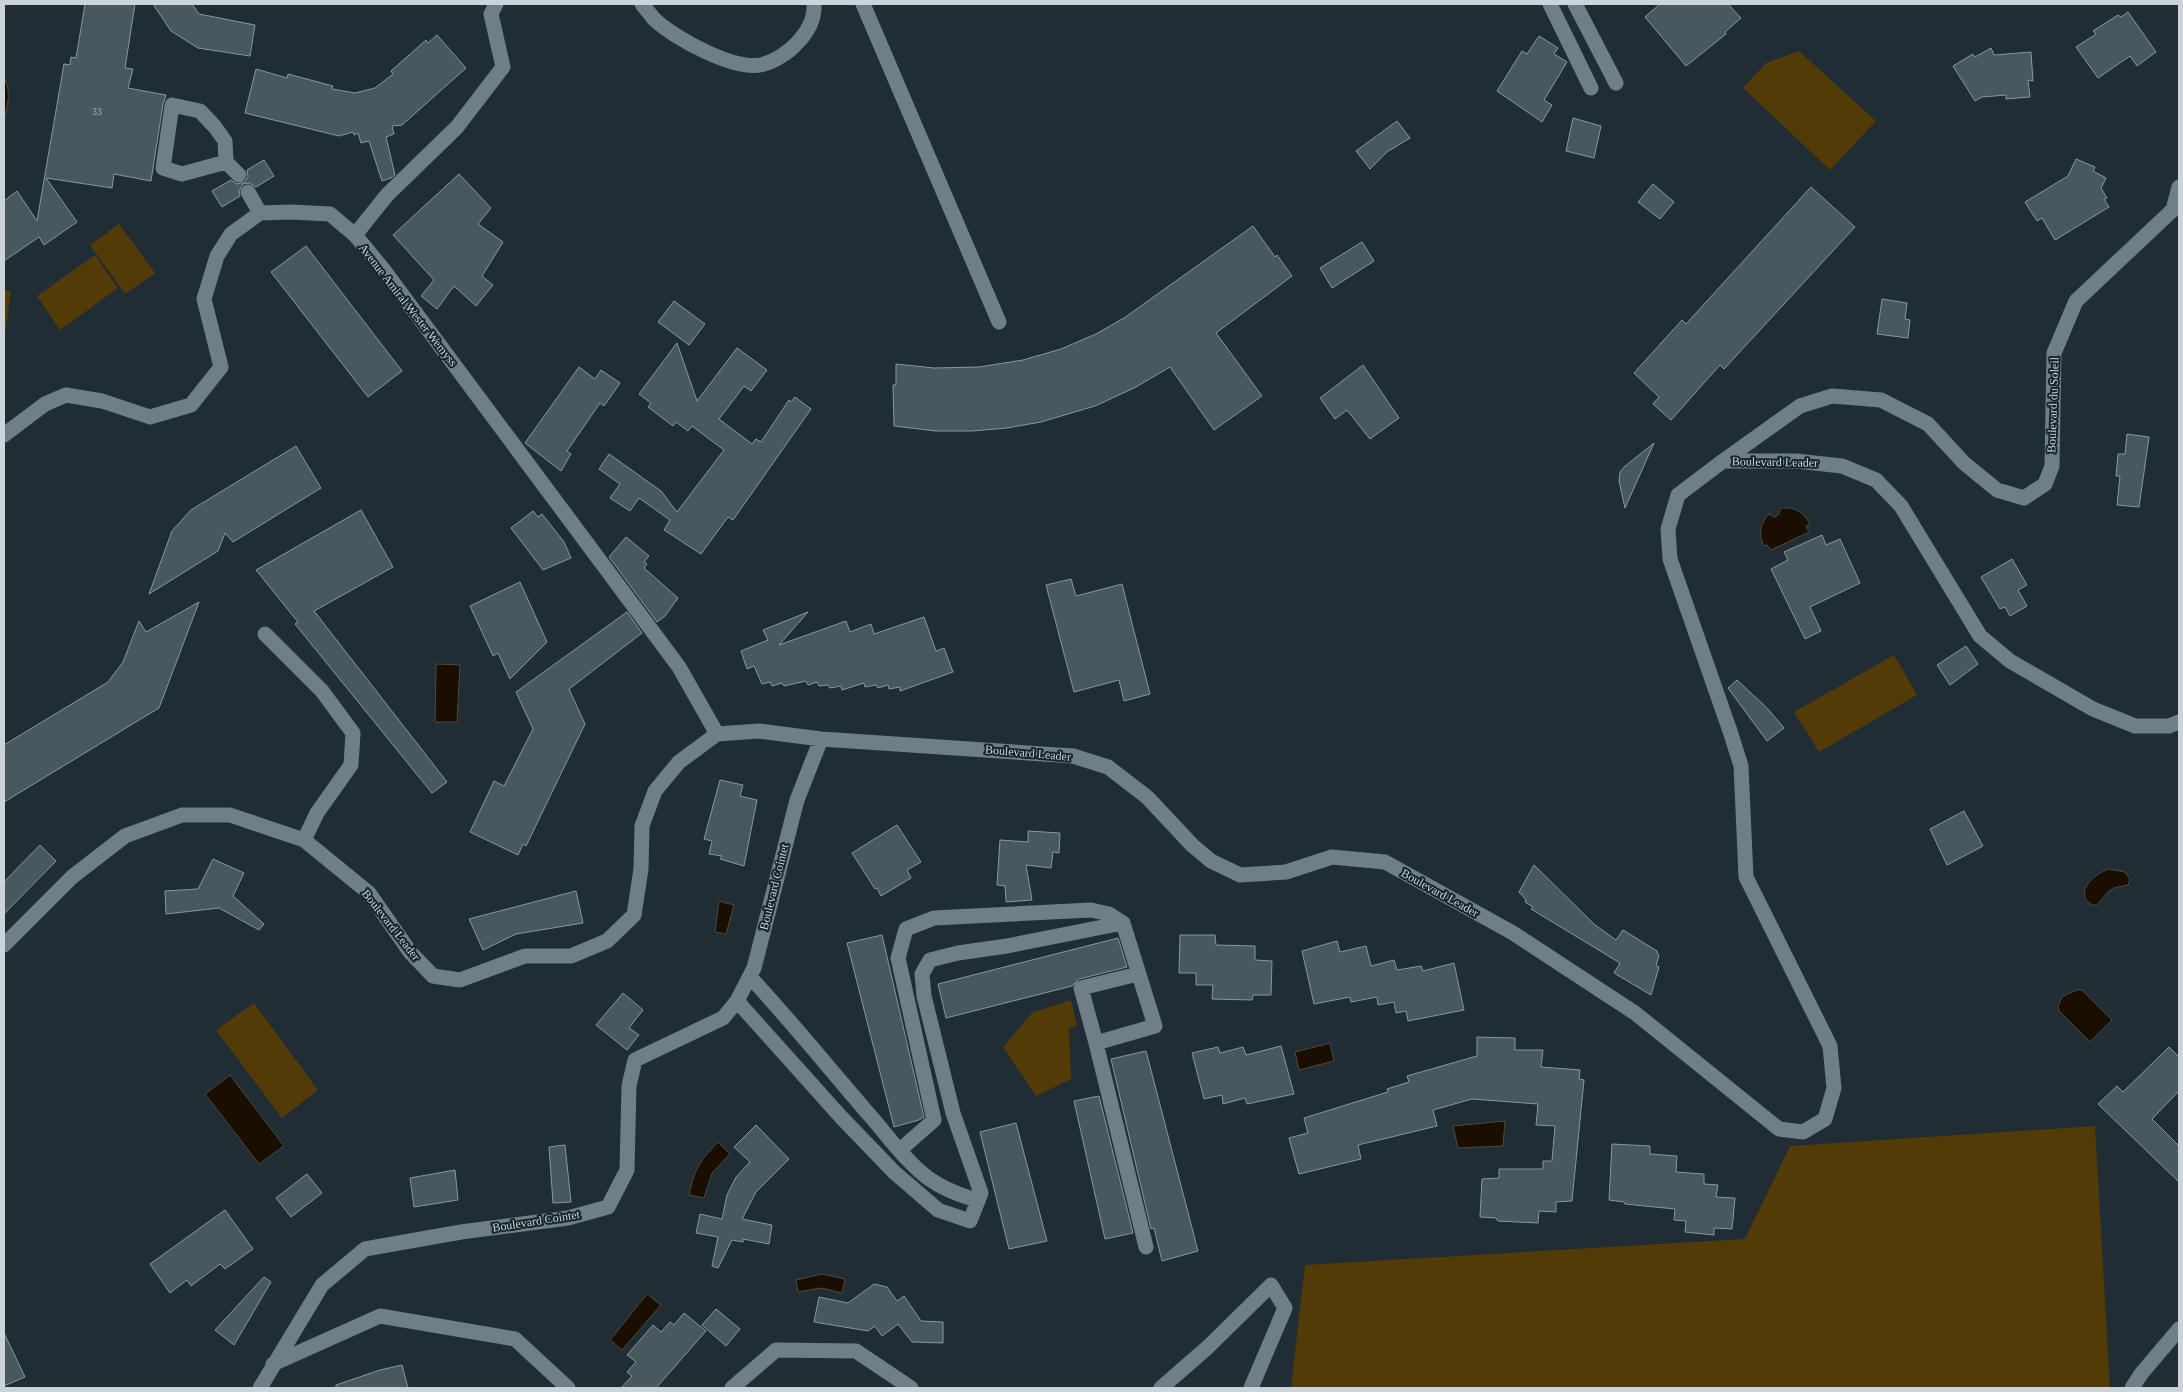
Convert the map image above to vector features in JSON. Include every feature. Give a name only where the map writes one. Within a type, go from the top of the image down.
[{"type":"street","points":[[355,235],[387,195],[457,127],[503,67],[492,14],[496,4]]},
{"type":"street","points":[[642,4],[655,19],[692,44],[731,63],[764,65],[791,50],[807,33],[814,4]]},
{"type":"street","points":[[863,4],[998,322]]},
{"type":"street","points":[[1550,4],[1591,88]]},
{"type":"street","points":[[1575,4],[1616,83]]},
{"type":"street","points":[[226,162],[182,174],[163,168],[172,105],[200,111],[215,126],[225,141],[226,162],[239,175]]},
{"type":"street","points":[[2176,207],[2179,188]]},
{"type":"street","points":[[4,435],[45,404],[66,396],[102,401],[150,416],[191,405],[221,366],[204,299],[217,256],[231,234],[260,213],[248,192]]},
{"type":"street","name":"Boulevard du Soleil","points":[[1722,461],[1800,406],[1832,396],[1881,400],[1928,424],[1964,463],[1990,486],[2024,498],[2045,484],[2052,466],[2054,353],[2076,301],[2176,207]]},
{"type":"street","name":"Avenue Amiral Wester Wemyss","points":[[260,213],[330,214],[355,235],[384,269],[679,667],[717,734]]},
{"type":"street","name":"Boulevard Leader","points":[[4,945],[72,877],[125,836],[182,815],[230,815],[304,840],[369,893],[410,952],[433,976],[460,980],[525,956],[571,956],[607,941],[634,916],[641,868],[642,826],[655,791],[679,762],[717,734],[759,731],[821,739],[1073,756],[1108,767],[1147,796],[1192,845],[1211,861],[1240,875],[1286,872],[1332,857],[1385,862],[1513,933],[1635,1013],[1780,1128],[1803,1132],[1825,1119],[1834,1088],[1830,1046],[1746,877],[1741,766],[1732,734],[1670,558],[1668,529],[1678,495],[1722,461],[1796,461],[1842,466],[1876,480],[1901,506],[1980,636],[2010,662],[2092,709],[2135,726],[2169,726],[2179,722]]},
{"type":"street","points":[[265,634],[322,691],[353,733],[351,765],[316,813],[304,840]]},
{"type":"street","name":"Boulevard Cointet","points":[[260,1388],[322,1285],[365,1249],[461,1232],[568,1218],[608,1207],[627,1170],[630,1086],[636,1060],[723,1018],[737,1001],[750,977],[797,800],[821,739]]},
{"type":"street","points":[[900,1150],[934,1120],[898,958],[906,929],[934,918],[1091,910],[1109,914],[1123,923],[1155,1026],[1096,1043]]},
{"type":"street","points":[[737,1001],[894,1172],[938,1210],[970,1221],[980,1193],[953,1113],[924,996],[922,974],[930,960],[949,955],[1123,923]]},
{"type":"street","points":[[1138,974],[1080,988],[1096,1043],[1146,1247]]},
{"type":"street","points":[[750,977],[788,1017],[900,1150],[928,1178],[948,1191],[976,1200]]},
{"type":"street","points":[[861,1138],[877,1124]]},
{"type":"street","points":[[1160,1388],[1208,1347],[1271,1285],[1285,1308],[1251,1388]]},
{"type":"street","points":[[273,1364],[380,1316],[515,1339],[568,1388]]},
{"type":"street","points":[[2132,1388],[2141,1374],[2179,1329]]},
{"type":"street","points":[[732,1388],[776,1350],[856,1351],[911,1388]]},
{"type":"shaded area","points":[[1799,51],[1876,121],[1830,170],[1743,88],[1766,63]]},
{"type":"shaded area","points":[[4,79],[8,88],[8,94],[4,120]]},
{"type":"shaded area","points":[[119,224],[155,273],[125,294],[90,245]]},
{"type":"shaded area","points":[[95,255],[118,288],[60,330],[37,296]]},
{"type":"shaded area","points":[[4,290],[11,291],[4,341]]},
{"type":"shaded area","points":[[1781,508],[1794,509],[1801,513],[1810,524],[1806,526],[1809,532],[1771,550],[1767,545],[1764,546],[1761,538],[1761,529],[1769,514],[1774,517],[1778,515]]},
{"type":"shaded area","points":[[1894,655],[1917,695],[1819,752],[1794,712]]},
{"type":"shaded area","points":[[436,664],[460,665],[457,722],[435,722]]},
{"type":"shaded area","points":[[2109,869],[2125,872],[2130,879],[2128,885],[2114,888],[2097,905],[2092,905],[2086,900],[2085,889],[2098,874]]},
{"type":"shaded area","points":[[719,901],[734,905],[726,934],[715,932]]},
{"type":"shaded area","points":[[2076,990],[2082,990],[2112,1020],[2090,1042],[2059,1011],[2058,1006],[2062,997]]},
{"type":"shaded area","points":[[1071,1000],[1077,1026],[1069,1028],[1071,1079],[1036,1096],[1003,1047],[1033,1012]]},
{"type":"shaded area","points":[[254,1003],[318,1090],[282,1118],[216,1030]]},
{"type":"shaded area","points":[[1330,1043],[1334,1061],[1299,1070],[1295,1052]]},
{"type":"shaded area","points":[[230,1075],[284,1146],[259,1164],[205,1094]]},
{"type":"shaded area","points":[[1505,1121],[1503,1146],[1458,1148],[1453,1126]]},
{"type":"shaded area","points":[[2095,1126],[2110,1388],[1291,1388],[1305,1265],[1745,1239],[1790,1146]]},
{"type":"shaded area","points":[[718,1142],[730,1154],[712,1173],[704,1198],[689,1195],[693,1178],[699,1166]]},
{"type":"shaded area","points":[[822,1274],[845,1279],[842,1293],[821,1288],[798,1292],[796,1280]]},
{"type":"shaded area","points":[[647,1294],[661,1305],[622,1350],[610,1340]]},
{"type":"building","points":[[85,4],[135,4],[125,68],[133,69],[128,88],[166,95],[151,181],[114,174],[112,188],[46,178],[77,222],[44,245],[39,237],[4,261],[4,201],[17,191],[37,221],[64,64],[70,65],[71,57],[76,58]]},
{"type":"building","points":[[153,4],[192,4],[199,14],[255,25],[250,56],[198,48],[171,31]]},
{"type":"building","points":[[1660,4],[1728,4],[1741,18],[1725,32],[1726,34],[1686,66],[1645,17]]},
{"type":"building","points":[[2128,12],[2156,52],[2137,66],[2130,56],[2098,78],[2076,47],[2096,34],[2093,31],[2118,15],[2121,17]]},
{"type":"building","points":[[437,35],[466,68],[402,125],[392,126],[394,134],[386,137],[395,175],[391,178],[382,181],[369,141],[361,143],[358,133],[354,135],[353,132],[339,136],[245,113],[256,69],[287,78],[288,74],[333,86],[332,89],[355,93],[375,88],[393,74],[391,71],[426,40],[428,43]]},
{"type":"building","points":[[1539,36],[1558,48],[1554,54],[1567,62],[1544,100],[1552,105],[1542,122],[1497,91],[1522,51],[1527,54]]},
{"type":"building","points":[[1991,48],[1994,55],[2031,52],[2033,81],[2028,80],[2030,97],[2006,99],[2006,95],[1982,97],[1975,101],[1953,66],[1973,54],[1975,57]]},
{"type":"building","points":[[1573,118],[1601,126],[1594,158],[1566,151]]},
{"type":"building","points":[[1397,121],[1410,138],[1387,152],[1370,169],[1356,151]]},
{"type":"building","points":[[2076,159],[2095,167],[2093,171],[2106,178],[2101,188],[2107,198],[2104,199],[2109,207],[2055,240],[2042,218],[2037,221],[2025,202],[2068,176]]},
{"type":"building","points":[[264,160],[274,176],[256,187],[249,183],[243,184],[239,191],[240,196],[222,207],[212,191],[231,180],[237,184],[245,182],[248,177],[247,170]]},
{"type":"building","points":[[459,174],[491,208],[478,224],[503,242],[482,276],[493,285],[476,306],[454,286],[437,309],[421,296],[434,280],[393,235]]},
{"type":"building","points":[[1653,184],[1674,202],[1660,219],[1638,202]]},
{"type":"building","points":[[1811,187],[1855,227],[1724,369],[1720,365],[1671,420],[1653,404],[1659,397],[1634,373],[1682,320],[1686,324]]},
{"type":"building","points":[[1253,226],[1275,257],[1277,255],[1292,276],[1216,333],[1262,396],[1214,430],[1170,367],[1134,388],[1095,406],[1041,422],[1007,428],[972,431],[936,431],[894,426],[893,385],[896,385],[896,364],[934,368],[979,367],[1023,360],[1061,349],[1096,334],[1124,318]]},
{"type":"building","points":[[1362,242],[1374,261],[1332,288],[1320,268]]},
{"type":"building","points":[[306,246],[402,371],[368,397],[271,272]]},
{"type":"building","points":[[1882,299],[1907,303],[1905,319],[1910,320],[1908,338],[1877,334]]},
{"type":"building","points":[[674,301],[705,324],[689,345],[658,322]]},
{"type":"building","points":[[677,343],[697,401],[737,348],[767,370],[751,391],[744,386],[719,419],[752,444],[756,439],[761,442],[789,400],[791,402],[795,397],[811,409],[733,520],[728,517],[701,554],[664,530],[670,520],[639,498],[630,511],[610,498],[620,484],[599,469],[609,454],[661,491],[677,512],[724,450],[692,426],[688,431],[676,422],[673,426],[648,407],[651,403],[639,394]]},
{"type":"building","points":[[1363,365],[1399,418],[1370,439],[1347,410],[1335,419],[1320,398]]},
{"type":"building","points":[[579,367],[595,379],[601,370],[620,383],[604,406],[600,403],[567,451],[571,454],[561,471],[525,443]]},
{"type":"building","points":[[2127,434],[2149,437],[2139,507],[2117,505],[2120,476],[2116,476],[2118,454],[2125,454]]},
{"type":"building","points":[[1654,443],[1625,508],[1619,481],[1620,472]]},
{"type":"building","points":[[296,446],[321,488],[233,542],[225,533],[218,551],[149,594],[172,531],[191,510]]},
{"type":"building","points":[[361,510],[393,567],[314,611],[447,782],[432,793],[295,624],[298,622],[256,570]]},
{"type":"building","points":[[533,511],[538,517],[542,514],[564,542],[571,558],[543,570],[511,528]]},
{"type":"building","points":[[1822,535],[1826,545],[1840,539],[1860,583],[1810,607],[1821,631],[1805,639],[1771,569],[1788,560],[1784,552]]},
{"type":"building","points":[[626,537],[649,556],[644,562],[647,564],[644,568],[678,598],[665,616],[657,622],[609,557]]},
{"type":"building","points":[[2012,559],[2027,585],[2018,590],[2027,606],[2010,616],[2005,607],[2000,609],[1981,577]]},
{"type":"building","points":[[1071,579],[1076,596],[1122,584],[1150,694],[1124,701],[1119,680],[1074,692],[1046,585]]},
{"type":"building","points":[[520,582],[547,642],[510,679],[498,653],[493,656],[470,606]]},
{"type":"building","points":[[199,602],[159,708],[4,802],[4,745],[108,682],[123,662],[139,621],[146,632]]},
{"type":"building","points":[[627,612],[642,633],[569,689],[585,724],[526,846],[523,844],[518,855],[470,832],[494,781],[504,786],[533,729],[516,692]]},
{"type":"building","points":[[808,612],[779,645],[846,621],[850,632],[871,624],[874,634],[924,617],[936,651],[944,648],[953,672],[900,691],[900,687],[889,689],[888,685],[878,688],[876,685],[865,687],[864,683],[842,690],[841,686],[830,688],[828,685],[819,686],[817,682],[808,685],[806,681],[784,686],[782,683],[772,686],[770,682],[762,684],[754,666],[747,669],[741,651],[768,640],[763,630]]},
{"type":"building","points":[[1966,646],[1978,664],[1950,685],[1937,665]]},
{"type":"building","points":[[1737,680],[1767,708],[1784,728],[1767,741],[1728,688]]},
{"type":"building","points":[[720,780],[743,785],[740,796],[757,800],[744,866],[720,859],[722,856],[709,854],[712,841],[704,839]]},
{"type":"building","points":[[1964,811],[1983,846],[1947,865],[1930,829]]},
{"type":"building","points":[[897,825],[921,862],[907,870],[911,878],[881,896],[852,853]]},
{"type":"building","points":[[1028,831],[1060,833],[1059,853],[1053,852],[1051,868],[1026,865],[1032,900],[1006,902],[1005,886],[997,885],[1000,840],[1028,842]]},
{"type":"building","points":[[40,845],[56,861],[4,914],[4,882]]},
{"type":"building","points":[[213,859],[244,873],[233,896],[264,924],[259,930],[219,908],[166,914],[165,891],[198,889]]},
{"type":"building","points":[[1534,865],[1595,925],[1616,940],[1623,930],[1657,951],[1659,955],[1656,966],[1659,967],[1651,995],[1614,973],[1620,963],[1531,909],[1533,907],[1525,902],[1526,900],[1519,892]]},
{"type":"building","points":[[576,891],[583,923],[516,934],[483,950],[469,919]]},
{"type":"building","points":[[882,935],[924,1117],[894,1127],[847,943]]},
{"type":"building","points":[[1180,935],[1215,935],[1216,945],[1255,946],[1255,960],[1272,961],[1271,995],[1253,995],[1252,1000],[1212,999],[1213,985],[1196,985],[1196,973],[1179,973]]},
{"type":"building","points":[[1118,938],[1127,967],[1079,979],[1072,986],[946,1018],[938,984]]},
{"type":"building","points":[[1337,941],[1340,952],[1366,946],[1371,966],[1394,960],[1397,970],[1421,966],[1423,971],[1454,963],[1464,1010],[1408,1021],[1406,1011],[1396,1013],[1394,1002],[1378,1005],[1377,997],[1351,1002],[1350,997],[1314,1004],[1302,951]]},
{"type":"building","points":[[623,993],[643,1010],[629,1028],[639,1035],[627,1050],[596,1025]]},
{"type":"building","points":[[1477,1037],[1515,1038],[1515,1050],[1543,1050],[1541,1067],[1580,1070],[1579,1079],[1584,1080],[1572,1201],[1556,1202],[1556,1212],[1539,1211],[1538,1223],[1498,1221],[1496,1218],[1480,1217],[1482,1179],[1499,1178],[1499,1169],[1543,1169],[1543,1161],[1552,1161],[1555,1126],[1536,1125],[1538,1104],[1472,1099],[1433,1110],[1437,1126],[1358,1145],[1361,1159],[1299,1174],[1289,1138],[1308,1133],[1304,1118],[1388,1092],[1387,1089],[1409,1082],[1407,1076],[1477,1056]]},
{"type":"building","points":[[1281,1046],[1294,1094],[1247,1104],[1245,1098],[1223,1104],[1222,1095],[1204,1099],[1192,1053],[1218,1047],[1220,1053],[1243,1047],[1246,1055]]},
{"type":"building","points":[[2169,1047],[2179,1057],[2179,1091],[2152,1119],[2179,1146],[2179,1182],[2098,1104],[2117,1086],[2123,1092]]},
{"type":"building","points":[[1146,1051],[1198,1251],[1162,1261],[1154,1228],[1151,1229],[1111,1059]]},
{"type":"building","points":[[1099,1096],[1133,1233],[1105,1239],[1074,1101]]},
{"type":"building","points":[[1016,1123],[1047,1241],[1009,1249],[980,1132]]},
{"type":"building","points":[[756,1125],[789,1159],[756,1192],[742,1219],[772,1225],[769,1244],[743,1239],[743,1242],[732,1240],[718,1268],[712,1266],[718,1237],[696,1233],[700,1214],[722,1219],[727,1195],[736,1177],[750,1162],[734,1147]]},
{"type":"building","points":[[1612,1144],[1650,1146],[1650,1154],[1677,1156],[1676,1172],[1704,1174],[1704,1184],[1718,1185],[1716,1197],[1735,1198],[1732,1229],[1714,1228],[1714,1235],[1685,1232],[1686,1221],[1674,1220],[1675,1209],[1625,1204],[1624,1202],[1609,1200]]},
{"type":"building","points":[[565,1145],[571,1202],[553,1203],[549,1147]]},
{"type":"building","points":[[455,1170],[458,1200],[414,1207],[410,1178]]},
{"type":"building","points":[[307,1174],[322,1193],[291,1217],[276,1198]]},
{"type":"building","points":[[225,1210],[253,1249],[225,1269],[220,1264],[191,1286],[187,1280],[170,1293],[150,1264]]},
{"type":"building","points":[[264,1277],[271,1282],[234,1345],[215,1330]]},
{"type":"building","points":[[874,1284],[887,1287],[897,1301],[904,1296],[921,1321],[943,1322],[943,1343],[912,1342],[898,1324],[882,1336],[875,1326],[868,1331],[814,1322],[819,1297],[848,1303]]},
{"type":"building","points":[[716,1309],[740,1329],[726,1346],[702,1325]]},
{"type":"building","points":[[684,1313],[706,1331],[656,1388],[621,1388],[632,1376],[627,1372],[636,1362],[627,1355],[653,1325],[661,1332],[670,1322],[674,1325]]},
{"type":"building","points":[[4,1333],[25,1377],[4,1386]]},
{"type":"building","points":[[402,1365],[408,1388],[336,1388],[336,1385],[380,1370]]}]
